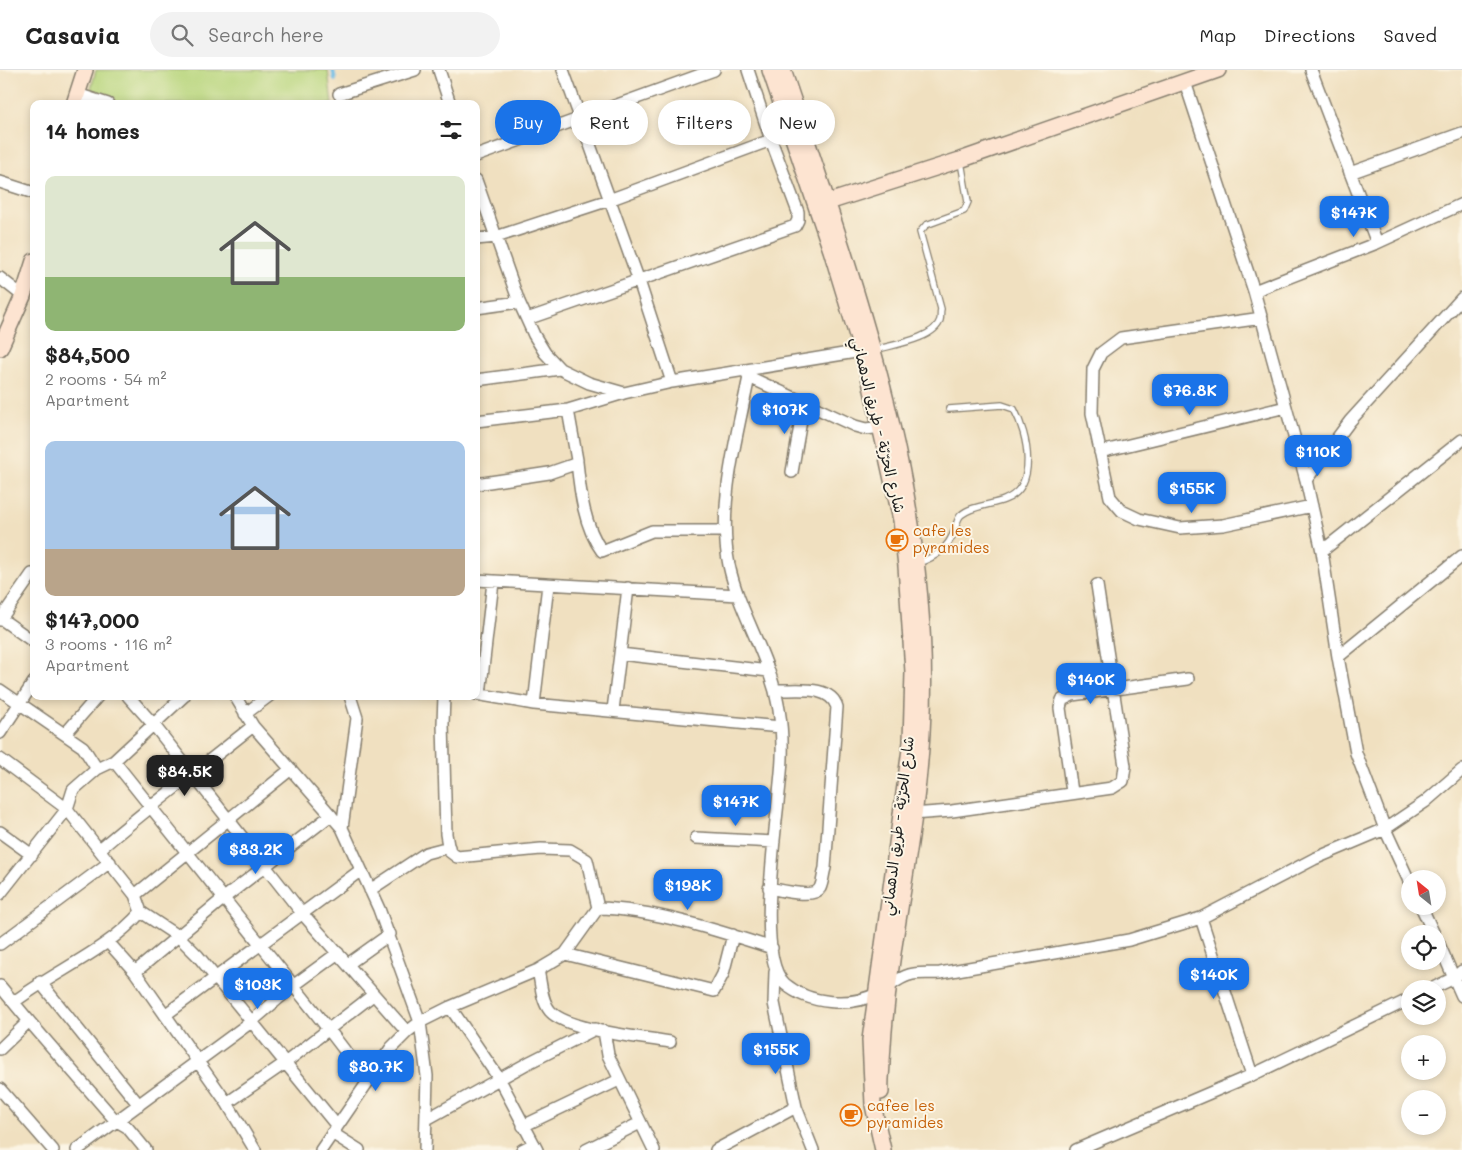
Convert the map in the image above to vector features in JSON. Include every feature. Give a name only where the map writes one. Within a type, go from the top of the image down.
[{"type":"main road","points":[[76,99],[85,70]]},
{"type":"main road","name":"شارع الحرّيّة - طريق الدهماني","points":[[770,70],[822,205]]},
{"type":"main road","name":"شارع الحرّيّة - طريق الدهماني","points":[[783,70],[903,474],[913,526],[911,565],[913,672],[911,742],[882,991],[881,1087],[891,1150]]},
{"type":"main road","points":[[822,205],[960,160],[1218,70]]},
{"type":"main road","points":[[0,348],[4,328],[23,296],[30,274]]},
{"type":"main road","name":"شارع الحرّيّة - طريق الدهماني","points":[[867,350],[881,427],[911,565],[923,699],[922,733],[912,814],[882,991],[870,1040],[874,1106],[884,1150]]},
{"type":"street","points":[[339,94],[415,70]]},
{"type":"street","points":[[439,70],[449,100]]},
{"type":"street","points":[[563,70],[575,100]]},
{"type":"street","points":[[632,100],[714,70]]},
{"type":"street","points":[[748,70],[761,110]]},
{"type":"street","points":[[1311,70],[1377,243]]},
{"type":"street","points":[[1185,82],[1254,290],[1306,480],[1322,551],[1338,658],[1356,753],[1385,829],[1404,870]]},
{"type":"street","points":[[480,155],[571,122]]},
{"type":"street","points":[[1350,173],[1462,133]]},
{"type":"street","points":[[480,238],[496,237],[610,200],[761,144]]},
{"type":"street","points":[[591,145],[672,382]]},
{"type":"street","points":[[527,319],[794,226],[798,220],[798,212],[773,145]]},
{"type":"street","points":[[0,182],[30,192]]},
{"type":"street","points":[[480,191],[519,302],[545,353],[560,369],[588,384],[624,394]]},
{"type":"street","points":[[1254,290],[1377,243],[1462,204]]},
{"type":"street","points":[[0,278],[23,296]]},
{"type":"street","points":[[1306,480],[1350,421],[1462,298]]},
{"type":"street","points":[[480,307],[519,302]]},
{"type":"street","points":[[1262,318],[1121,338],[1101,353],[1093,369],[1091,382],[1092,413],[1110,496],[1122,510],[1139,519],[1180,528],[1224,525],[1312,506]]},
{"type":"street","points":[[480,421],[568,410],[672,382],[747,374],[867,350]]},
{"type":"street","points":[[480,379],[560,369]]},
{"type":"street","points":[[747,374],[855,426],[866,429],[881,427]]},
{"type":"street","points":[[747,374],[733,456],[724,531],[729,566],[738,596],[769,671],[775,690],[781,728],[782,758],[769,888],[775,972],[774,1003],[796,1107],[813,1150]]},
{"type":"street","points":[[792,472],[804,403]]},
{"type":"street","points":[[1100,452],[1286,407]]},
{"type":"street","points":[[568,410],[577,462],[580,494],[595,542],[602,551],[652,531],[724,531]]},
{"type":"street","points":[[1322,551],[1462,440]]},
{"type":"street","points":[[480,483],[549,473],[570,467],[577,462]]},
{"type":"street","points":[[1338,658],[1462,556]]},
{"type":"street","points":[[30,577],[0,619],[30,639]]},
{"type":"street","points":[[480,580],[738,596]]},
{"type":"street","points":[[480,679],[493,582]]},
{"type":"street","points":[[534,704],[548,585]]},
{"type":"street","points":[[912,814],[952,811],[1072,792],[1112,788],[1123,781],[1125,766],[1097,585]]},
{"type":"street","points":[[613,710],[628,588]]},
{"type":"street","points":[[620,654],[769,671]]},
{"type":"street","points":[[1072,792],[1060,708],[1062,700],[1072,695],[1188,678]]},
{"type":"street","points":[[0,732],[30,688]]},
{"type":"street","points":[[0,690],[83,747],[97,769]]},
{"type":"street","points":[[769,888],[806,894],[817,892],[820,888],[824,868],[837,707],[835,700],[826,693],[775,690]]},
{"type":"street","points":[[480,694],[534,704],[613,710],[781,728]]},
{"type":"street","points":[[65,734],[95,700]]},
{"type":"street","points":[[132,700],[153,724],[302,913],[407,1032]]},
{"type":"street","points":[[0,894],[67,809],[73,790],[97,769],[114,761],[180,700]]},
{"type":"street","points":[[237,700],[253,726],[342,828],[390,934],[420,1022],[427,1076],[428,1119],[425,1150]]},
{"type":"street","points":[[245,714],[264,700]]},
{"type":"street","points":[[342,828],[357,718],[351,700]]},
{"type":"street","points":[[321,1150],[391,1048],[407,1032],[420,1022],[450,1007],[538,970],[565,954],[598,908],[587,860],[570,850],[541,849],[457,858],[449,851],[446,834],[444,700]]},
{"type":"street","points":[[100,849],[149,807],[193,775],[253,726]]},
{"type":"street","points":[[0,759],[67,809],[135,895],[141,912],[179,937],[285,1063],[335,1130],[358,1150]]},
{"type":"street","points":[[114,761],[368,1081]]},
{"type":"street","points":[[135,895],[291,769]]},
{"type":"street","points":[[775,972],[790,988],[823,1000],[848,1003],[882,991],[909,975],[940,973],[1130,940],[1201,918],[1314,858],[1385,829],[1425,802],[1462,770]]},
{"type":"street","points":[[135,972],[224,898],[331,816]]},
{"type":"street","points":[[0,832],[32,855]]},
{"type":"street","points":[[696,838],[774,842]]},
{"type":"street","points":[[370,890],[426,853],[449,847]]},
{"type":"street","points":[[0,944],[110,862]]},
{"type":"street","points":[[165,1015],[216,980],[361,870]]},
{"type":"street","points":[[598,908],[622,908],[733,935],[772,948]]},
{"type":"street","points":[[14,1002],[40,982],[108,942],[141,912]]},
{"type":"street","points":[[1201,918],[1252,1075]]},
{"type":"street","points":[[348,964],[390,934]]},
{"type":"street","points":[[565,954],[714,991],[721,981],[733,935]]},
{"type":"street","points":[[108,942],[135,972],[198,1061],[227,1103],[255,1150]]},
{"type":"street","points":[[77,1150],[115,1120],[139,1105],[251,1022],[293,986],[338,952]]},
{"type":"street","points":[[1446,955],[1458,974],[1462,996]]},
{"type":"street","points":[[538,970],[543,996],[550,1011],[563,1020],[600,1030],[670,1042]]},
{"type":"street","points":[[1446,981],[1458,974]]},
{"type":"street","points":[[40,982],[139,1105]]},
{"type":"street","points":[[0,986],[115,1120],[127,1127],[146,1150]]},
{"type":"street","points":[[227,1103],[285,1063],[373,995]]},
{"type":"street","points":[[1076,1150],[1252,1075],[1401,1003]]},
{"type":"street","points":[[450,1007],[500,1080],[535,1147],[522,1150]]},
{"type":"street","points":[[0,1049],[29,1021]]},
{"type":"street","points":[[428,1119],[500,1080],[600,1030]]},
{"type":"street","points":[[600,1030],[619,1080],[654,1150]]},
{"type":"street","points":[[523,1126],[619,1080]]},
{"type":"street","points":[[0,1089],[50,1149]]},
{"type":"street","points":[[716,1150],[796,1107]]},
{"type":"street","points":[[586,1150],[640,1122]]},
{"type":"lane","points":[[867,350],[919,338],[934,329],[940,321],[940,309],[920,232],[926,225],[964,211],[968,202],[960,160]]},
{"type":"lane","points":[[911,565],[931,559],[945,548],[959,517],[966,511],[1006,499],[1021,488],[1028,473],[1022,423],[1014,409],[1002,405],[949,409]]},
{"type":"green space","points":[[96,70],[328,70],[332,100],[88,100]]},
{"type":"waterway","points":[[333,70],[335,80]]},
{"type":"place","name":"cafe les pyramides","points":[[897,540]]},
{"type":"place","name":"cafee les pyramides","points":[[851,1115]]}]
